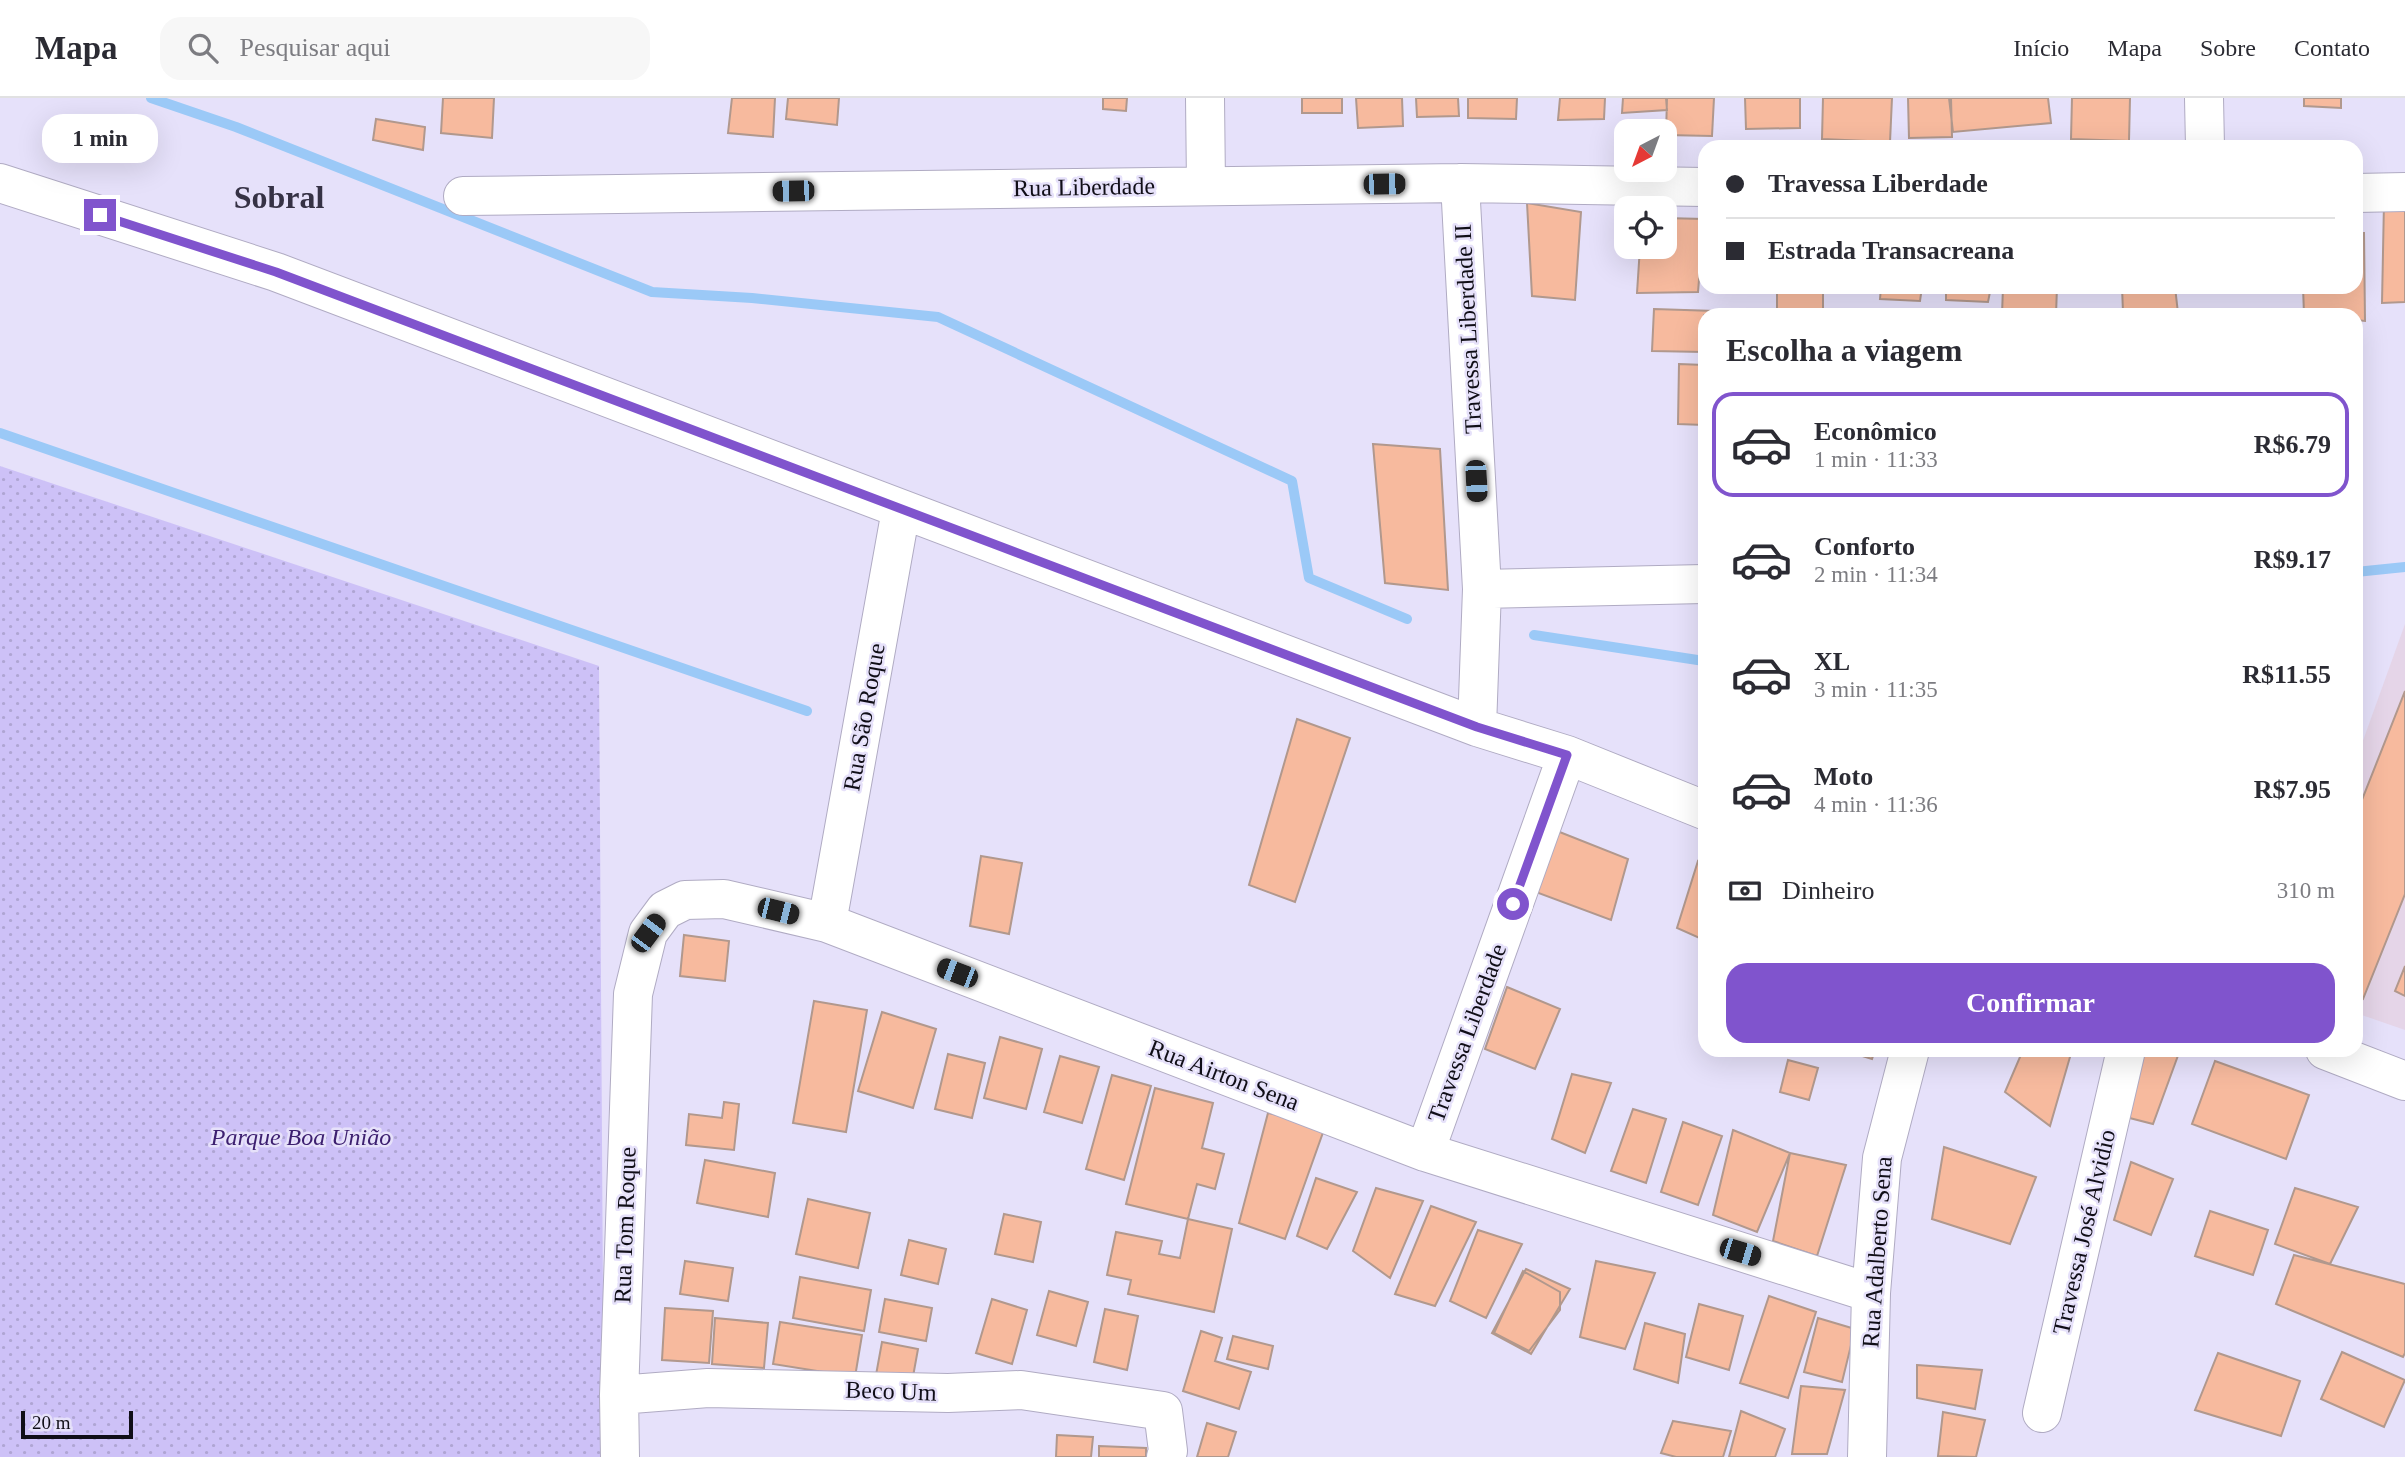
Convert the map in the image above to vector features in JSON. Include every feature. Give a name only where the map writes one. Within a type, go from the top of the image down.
[{"type":"street","points":[[1205,98],[1206,185]]},
{"type":"street","points":[[2204,98],[2206,140]]},
{"type":"street","points":[[0,183],[276,272],[1477,727],[1567,755],[1698,808]]},
{"type":"street","name":"Rua Liberdade","points":[[463,197],[1206,185],[1460,183],[1698,187]]},
{"type":"street","name":"Travessa Liberdade II","points":[[1460,183],[1482,589],[1477,727]]},
{"type":"street","points":[[2363,193],[2405,192]]},
{"type":"street","name":"Rua São Roque","points":[[827,923],[901,510]]},
{"type":"street","points":[[1482,589],[1698,584]]},
{"type":"street","name":"Travessa Liberdade","points":[[1425,1152],[1567,755]]},
{"type":"street","name":"Rua Airton Sena","points":[[633,994],[648,933],[665,910],[685,900],[724,900],[827,923],[1425,1152],[1871,1293]]},
{"type":"street","name":"Rua Tom Roque","points":[[620,1457],[619,1395],[633,994]]},
{"type":"street","name":"Rua Adalberto Sena","points":[[1867,1457],[1871,1293],[1882,1158],[1908,1057]]},
{"type":"street","name":"Travessa José Alvidio","points":[[2042,1413],[2124,1057]]},
{"type":"street","points":[[2343,1057],[2405,1081]]},
{"type":"street","name":"Beco Um","points":[[619,1395],[708,1388],[948,1393],[1021,1390],[1163,1411],[1168,1451],[1166,1457]]},
{"type":"shaded area","points":[[2405,624],[2405,1030],[2363,1015],[2363,741]]},
{"type":"green space","name":"Parque Boa União","points":[[0,466],[599,666],[604,1457],[0,1457]]},
{"type":"building","points":[[443,98],[494,98],[492,138],[441,133]]},
{"type":"building","points":[[732,98],[775,98],[773,137],[728,133]]},
{"type":"building","points":[[788,98],[839,98],[837,125],[786,119]]},
{"type":"building","points":[[1103,98],[1127,98],[1126,111],[1103,109]]},
{"type":"building","points":[[1302,98],[1342,98],[1342,113],[1302,113]]},
{"type":"building","points":[[1356,98],[1402,98],[1403,126],[1358,128]]},
{"type":"building","points":[[1416,98],[1458,98],[1459,116],[1417,117]]},
{"type":"building","points":[[1468,98],[1517,98],[1516,119],[1468,118]]},
{"type":"building","points":[[1560,98],[1605,98],[1604,119],[1558,120]]},
{"type":"building","points":[[1623,98],[1666,98],[1667,110],[1622,113]]},
{"type":"building","points":[[1667,98],[1714,98],[1712,136],[1677,135],[1677,119],[1666,119]]},
{"type":"building","points":[[1745,98],[1800,98],[1800,128],[1746,129]]},
{"type":"building","points":[[1823,98],[1892,98],[1890,140],[1822,139]]},
{"type":"building","points":[[1908,98],[1951,98],[1952,137],[1909,138]]},
{"type":"building","points":[[1949,98],[2048,98],[2051,123],[1953,132]]},
{"type":"building","points":[[2072,98],[2130,98],[2129,140],[2071,139]]},
{"type":"building","points":[[2304,98],[2341,98],[2341,108],[2304,106]]},
{"type":"building","points":[[376,119],[425,127],[423,150],[373,140]]},
{"type":"building","points":[[2384,202],[2405,203],[2405,302],[2382,303]]},
{"type":"building","points":[[1527,203],[1581,212],[1575,300],[1532,296]]},
{"type":"building","points":[[1677,218],[1698,219],[1698,292],[1637,293],[1639,259],[1677,259]]},
{"type":"building","points":[[2364,233],[2365,321],[2363,308],[2304,308],[2303,294],[2363,294]]},
{"type":"building","points":[[1777,294],[1823,294],[1823,308],[1777,308]]},
{"type":"building","points":[[1880,294],[1921,294],[1920,301],[1880,299]]},
{"type":"building","points":[[1946,294],[1990,294],[1988,302],[1946,300]]},
{"type":"building","points":[[2003,294],[2057,294],[2056,308],[2002,308]]},
{"type":"building","points":[[2122,294],[2176,294],[2177,308],[2123,308]]},
{"type":"building","points":[[1654,309],[1698,310],[1698,352],[1652,351]]},
{"type":"building","points":[[1679,364],[1698,365],[1698,425],[1678,424]]},
{"type":"building","points":[[1373,444],[1440,449],[1448,590],[1385,583]]},
{"type":"building","points":[[2405,691],[2405,894],[2363,999],[2363,797]]},
{"type":"building","points":[[1297,719],[1350,738],[1295,902],[1249,885]]},
{"type":"building","points":[[1552,829],[1628,859],[1611,920],[1533,891]]},
{"type":"building","points":[[981,856],[1022,863],[1009,934],[970,926]]},
{"type":"building","points":[[1698,861],[1698,937],[1677,928]]},
{"type":"building","points":[[684,935],[729,941],[725,981],[680,976]]},
{"type":"building","points":[[2405,966],[2405,996],[2395,991]]},
{"type":"building","points":[[1507,987],[1560,1009],[1535,1069],[1485,1049]]},
{"type":"building","points":[[814,1001],[867,1010],[846,1132],[793,1123]]},
{"type":"building","points":[[882,1012],[936,1029],[913,1108],[858,1091]]},
{"type":"building","points":[[1000,1037],[1042,1049],[1026,1109],[984,1098]]},
{"type":"building","points":[[948,1054],[985,1063],[972,1118],[935,1109]]},
{"type":"building","points":[[1060,1056],[1099,1067],[1082,1123],[1044,1112]]},
{"type":"building","points":[[2020,1057],[2070,1057],[2050,1126],[2005,1092]]},
{"type":"building","points":[[2134,1057],[2177,1057],[2153,1124],[2114,1114]]},
{"type":"building","points":[[1788,1060],[1818,1068],[1809,1100],[1780,1092]]},
{"type":"building","points":[[2215,1061],[2309,1095],[2286,1159],[2192,1124]]},
{"type":"building","points":[[1572,1074],[1611,1083],[1585,1153],[1552,1139]]},
{"type":"building","points":[[1112,1075],[1151,1086],[1124,1180],[1086,1169]]},
{"type":"building","points":[[1155,1088],[1213,1103],[1202,1148],[1224,1154],[1215,1189],[1197,1184],[1188,1219],[1126,1204]]},
{"type":"building","points":[[724,1102],[739,1104],[734,1150],[686,1145],[689,1114],[722,1118]]},
{"type":"building","points":[[1633,1109],[1666,1119],[1646,1183],[1611,1171]]},
{"type":"building","points":[[1268,1113],[1326,1124],[1285,1239],[1239,1223]]},
{"type":"building","points":[[1683,1122],[1722,1136],[1698,1205],[1661,1192]]},
{"type":"building","points":[[1733,1130],[1790,1153],[1757,1232],[1713,1215]]},
{"type":"building","points":[[1944,1147],[2036,1177],[2010,1244],[1932,1219]]},
{"type":"building","points":[[1790,1153],[1846,1165],[1817,1256],[1773,1241]]},
{"type":"building","points":[[705,1160],[775,1173],[768,1217],[697,1203]]},
{"type":"building","points":[[2131,1162],[2173,1179],[2151,1235],[2114,1220]]},
{"type":"building","points":[[1316,1178],[1357,1192],[1327,1249],[1297,1236]]},
{"type":"building","points":[[1376,1188],[1423,1201],[1390,1278],[1353,1251]]},
{"type":"building","points":[[2295,1188],[2358,1207],[2330,1264],[2275,1244]]},
{"type":"building","points":[[808,1199],[870,1213],[858,1268],[796,1254]]},
{"type":"building","points":[[1431,1206],[1476,1222],[1435,1306],[1395,1294]]},
{"type":"building","points":[[2210,1211],[2268,1230],[2253,1275],[2195,1256]]},
{"type":"building","points":[[1004,1214],[1041,1222],[1033,1262],[995,1254]]},
{"type":"building","points":[[1188,1219],[1232,1229],[1214,1312],[1128,1294],[1131,1280],[1107,1275],[1116,1232],[1162,1241],[1159,1254],[1180,1258]]},
{"type":"building","points":[[1478,1230],[1522,1244],[1486,1318],[1450,1301]]},
{"type":"building","points":[[909,1240],[946,1249],[938,1284],[901,1275]]},
{"type":"building","points":[[2294,1255],[2405,1284],[2403,1357],[2276,1304]]},
{"type":"building","points":[[685,1261],[733,1268],[728,1301],[680,1294]]},
{"type":"building","points":[[1596,1261],[1655,1273],[1625,1349],[1580,1337]]},
{"type":"building","points":[[1526,1269],[1570,1289],[1531,1354],[1492,1333]]},
{"type":"building","points":[[1523,1271],[1560,1292],[1560,1310],[1529,1351],[1494,1333]]},
{"type":"building","points":[[800,1277],[871,1290],[864,1331],[793,1318]]},
{"type":"building","points":[[1049,1291],[1088,1302],[1076,1346],[1037,1335]]},
{"type":"building","points":[[1769,1296],[1816,1312],[1788,1398],[1740,1383]]},
{"type":"building","points":[[885,1299],[932,1308],[926,1341],[879,1332]]},
{"type":"building","points":[[992,1299],[1027,1310],[1012,1364],[976,1353]]},
{"type":"building","points":[[1699,1304],[1743,1316],[1729,1370],[1686,1357]]},
{"type":"building","points":[[665,1308],[713,1311],[709,1363],[662,1360]]},
{"type":"building","points":[[1105,1309],[1138,1316],[1127,1370],[1094,1362]]},
{"type":"building","points":[[715,1318],[768,1323],[764,1368],[712,1364]]},
{"type":"building","points":[[1818,1318],[1855,1329],[1842,1382],[1804,1372]]},
{"type":"building","points":[[780,1322],[862,1335],[855,1377],[773,1364]]},
{"type":"building","points":[[1645,1323],[1685,1334],[1678,1383],[1634,1369]]},
{"type":"building","points":[[1201,1331],[1222,1338],[1215,1361],[1251,1372],[1239,1409],[1183,1391]]},
{"type":"building","points":[[1233,1336],[1273,1346],[1268,1369],[1227,1359]]},
{"type":"building","points":[[882,1342],[918,1349],[912,1382],[876,1375]]},
{"type":"building","points":[[2342,1352],[2405,1380],[2384,1427],[2321,1399]]},
{"type":"building","points":[[2218,1353],[2300,1381],[2281,1436],[2195,1410]]},
{"type":"building","points":[[1917,1365],[1982,1370],[1975,1409],[1917,1398]]},
{"type":"building","points":[[1801,1386],[1845,1390],[1827,1454],[1792,1454]]},
{"type":"building","points":[[1741,1411],[1785,1429],[1775,1457],[1729,1457]]},
{"type":"building","points":[[1943,1412],[1985,1420],[1976,1457],[1938,1456]]},
{"type":"building","points":[[1673,1421],[1731,1431],[1723,1457],[1676,1457],[1661,1453]]},
{"type":"building","points":[[1207,1423],[1236,1432],[1228,1457],[1197,1457]]},
{"type":"building","points":[[1057,1435],[1093,1437],[1091,1457],[1056,1457]]},
{"type":"building","points":[[1099,1446],[1146,1448],[1146,1457],[1099,1457]]},
{"type":"waterway","points":[[151,98],[236,127],[652,292],[752,298],[938,317],[1292,481],[1309,578],[1407,619]]},
{"type":"waterway","points":[[0,433],[807,711]]},
{"type":"waterway","points":[[2363,571],[2405,567]]},
{"type":"waterway","points":[[1534,635],[1698,660]]},
{"type":"district","name":"Sobral","points":[[279,197]]},
{"type":"route","points":[[100,215],[276,272],[1477,727],[1567,755],[1513,904]]}]
